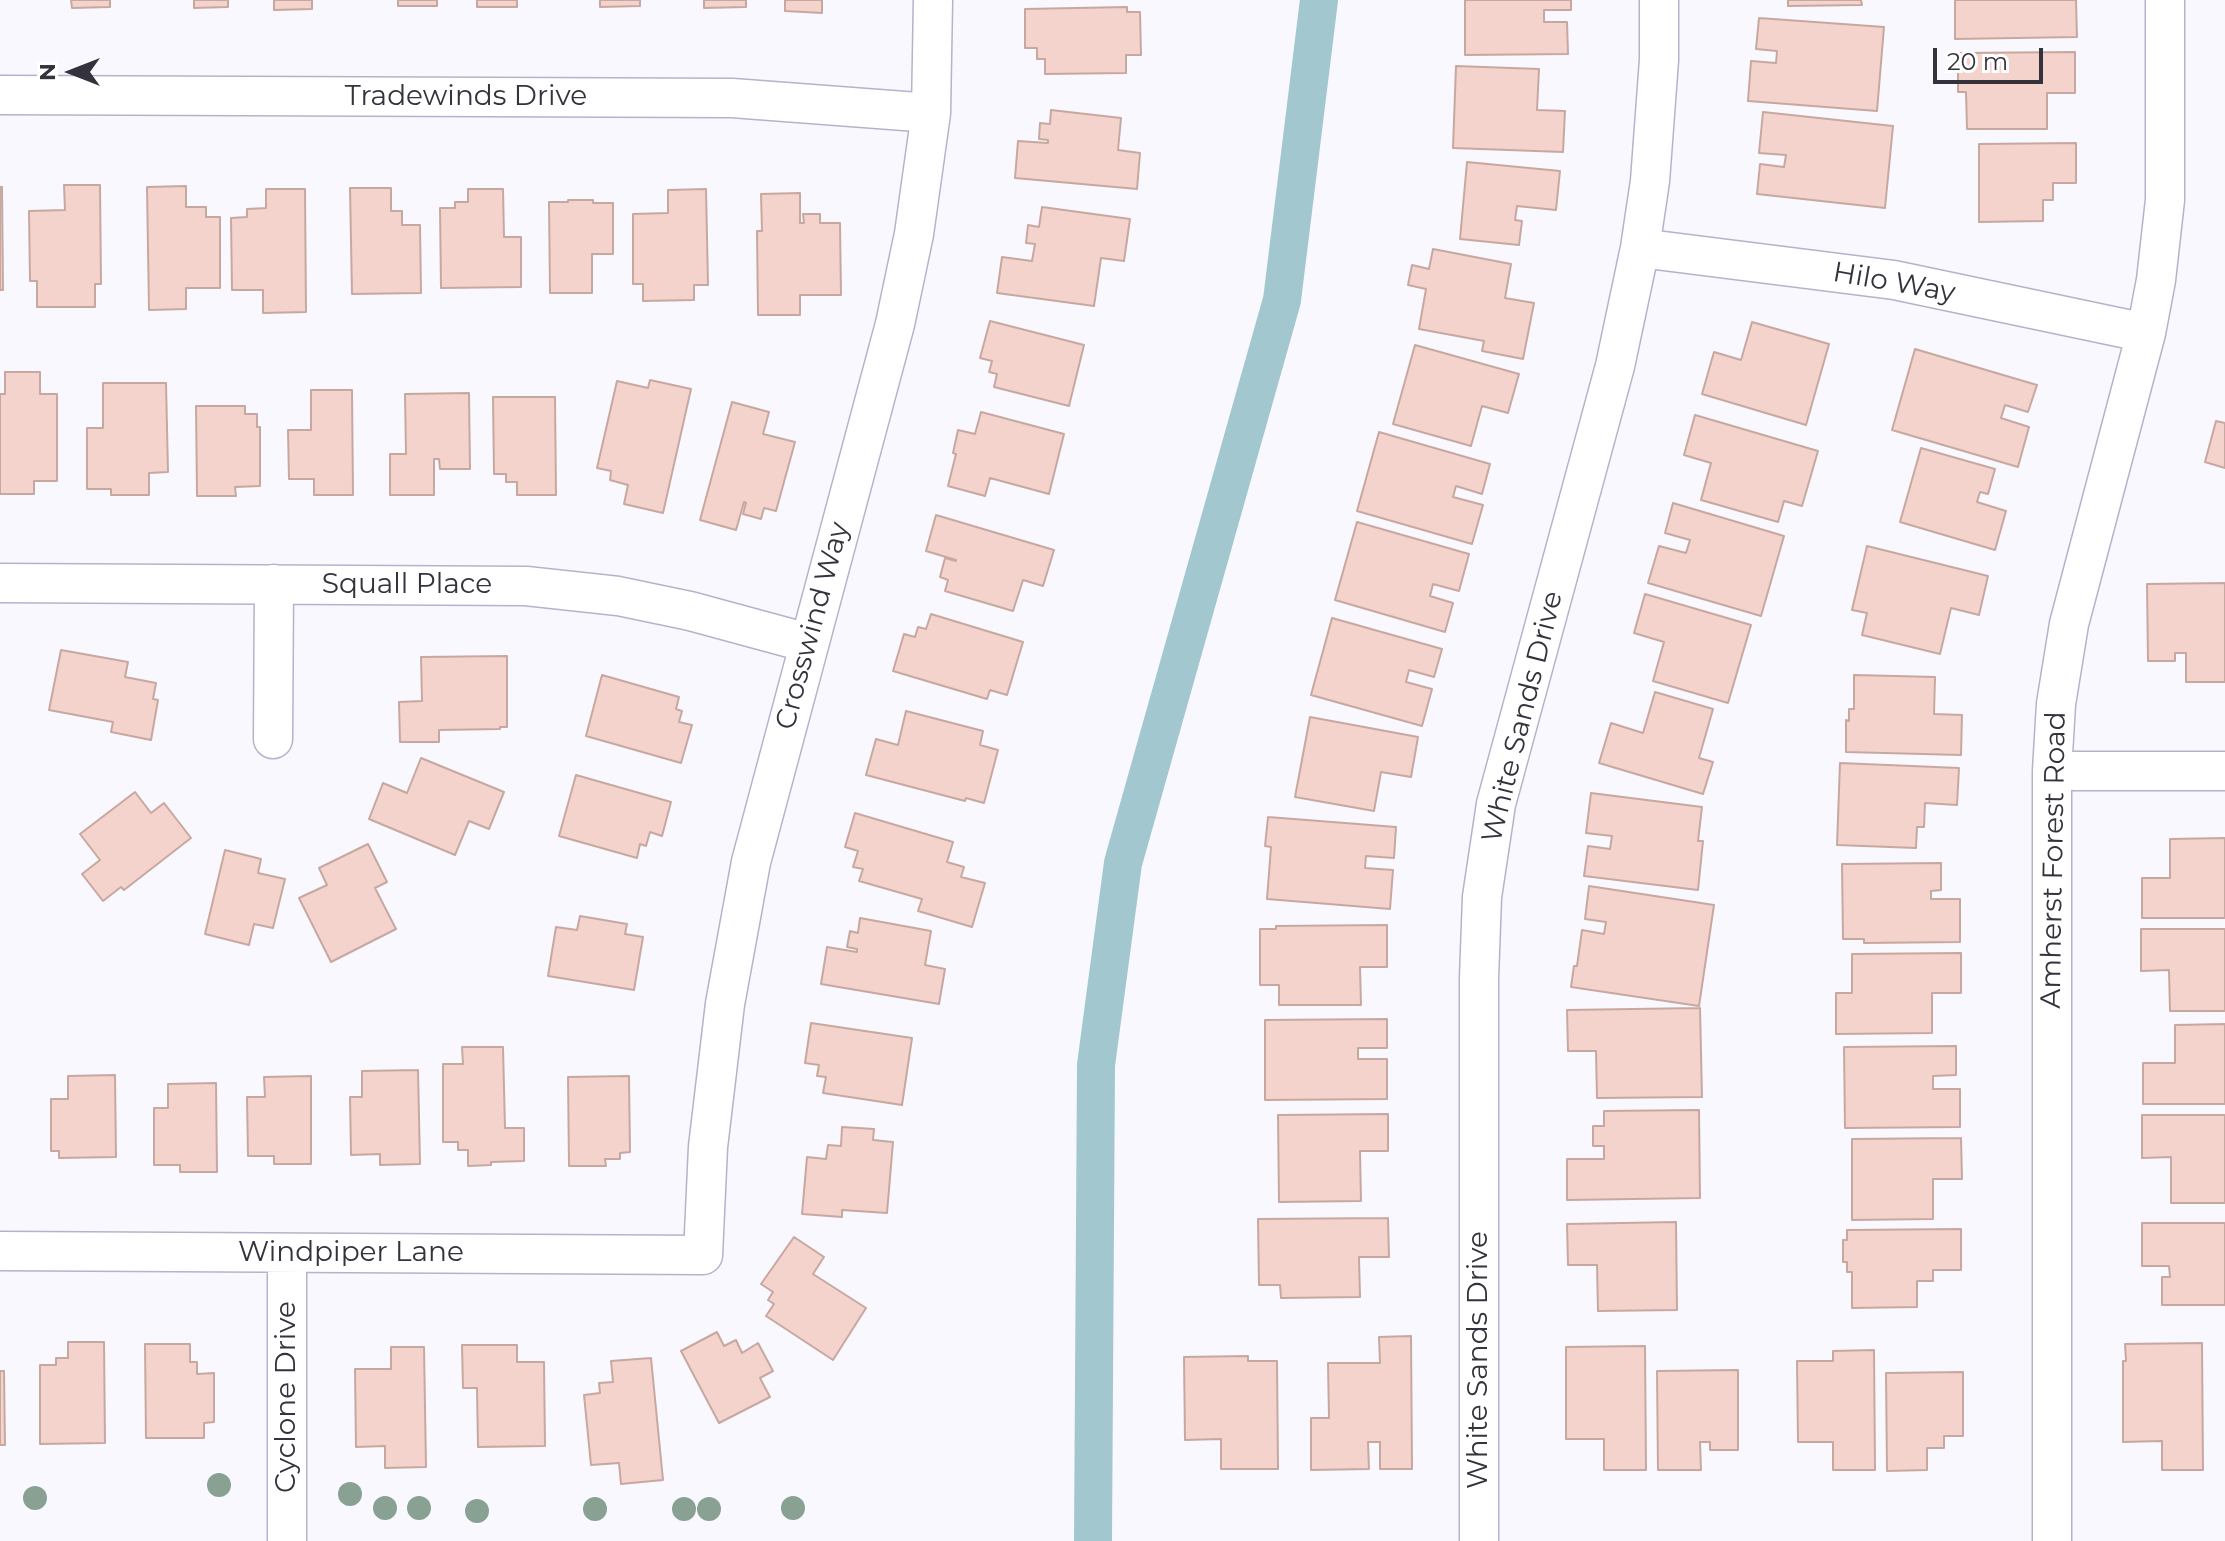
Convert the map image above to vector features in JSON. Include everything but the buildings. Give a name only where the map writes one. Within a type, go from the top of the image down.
[{"type":"street","name":"Crosswind Way","points":[[703,1255],[708,1147],[725,1004],[751,862],[895,324],[914,234],[931,113],[933,0]]},
{"type":"street","name":"White Sands Drive","points":[[1479,1541],[1479,978],[1482,897],[1496,804],[1615,366],[1640,248],[1650,181],[1659,60],[1659,0]]},
{"type":"street","name":"Amherst Forest Road","points":[[2052,1541],[2052,771],[2056,704],[2069,624],[2146,333],[2156,280],[2165,200],[2165,0]]},
{"type":"street","name":"Tradewinds Drive","points":[[0,95],[732,98],[931,113]]},
{"type":"street","name":"Hilo Way","points":[[1640,248],[1894,280],[2146,333]]},
{"type":"street","name":"Squall Place","points":[[0,583],[526,586],[603,595],[690,611],[808,643]]},
{"type":"street","points":[[273,739],[274,584]]},
{"type":"street","points":[[2052,771],[2225,771]]},
{"type":"street","name":"Windpiper Lane","points":[[0,1251],[703,1255]]},
{"type":"street","name":"Cyclone Drive","points":[[287,1253],[287,1541]]},
{"type":"waterway","points":[[1093,1541],[1096,1065],[1123,863],[1282,300],[1319,0]]}]
